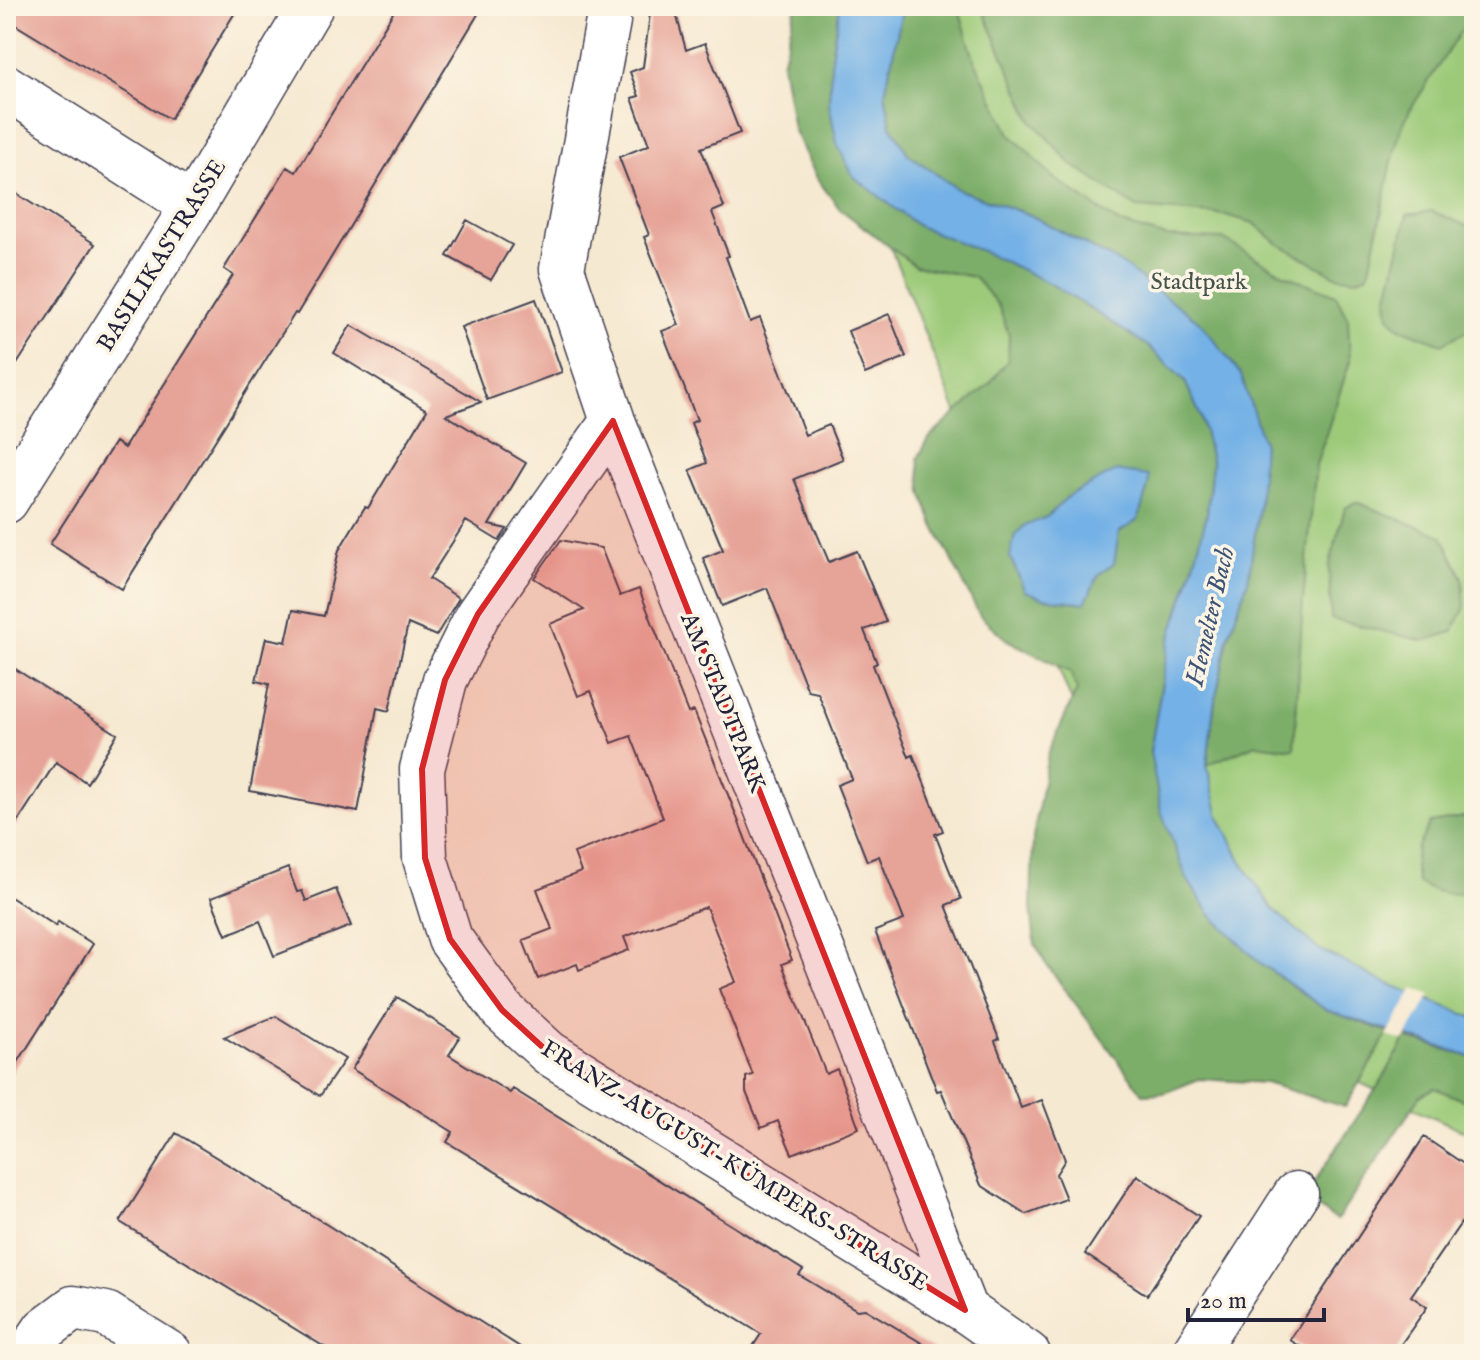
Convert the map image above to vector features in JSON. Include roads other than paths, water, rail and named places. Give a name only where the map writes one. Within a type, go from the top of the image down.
[{"type":"street","name":"BASILIKASTRASSE","points":[[6,501],[193,206],[311,6]]},
{"type":"street","name":"AM STADTPARK","points":[[607,6],[608,21],[562,269],[613,421],[965,1310]]},
{"type":"street","points":[[6,87],[193,206]]},
{"type":"street","name":"FRANZ-AUGUST-KÜMPERS-STRASSE","points":[[613,421],[478,614],[445,680],[422,769],[425,858],[450,939],[502,1010],[549,1053],[965,1310]]},
{"type":"street","points":[[1193,1354],[1296,1194]]},
{"type":"street","points":[[28,1354],[45,1329],[73,1308],[106,1314],[170,1354]]},
{"type":"street","points":[[965,1310],[1028,1354]]},
{"type":"water","name":"Hemelter Bach","points":[[840,6],[903,6],[885,93],[891,125],[908,154],[959,190],[1030,215],[1120,263],[1201,323],[1241,375],[1263,442],[1259,507],[1248,580],[1228,638],[1214,706],[1207,765],[1219,817],[1243,864],[1272,908],[1317,948],[1377,979],[1474,1018],[1474,1058],[1326,1010],[1259,962],[1210,914],[1187,879],[1161,811],[1150,752],[1169,643],[1207,514],[1212,464],[1201,417],[1185,381],[1148,346],[1053,285],[989,254],[918,226],[853,176],[837,144],[829,104],[832,50]]},
{"type":"water","points":[[1116,471],[1149,476],[1148,486],[1138,520],[1119,532],[1114,564],[1099,574],[1085,603],[1044,598],[1025,591],[1010,557],[1015,535],[1024,526],[1047,517],[1068,496]]},
{"type":"park label","name":"Stadtpark","points":[[1199,281]]}]
